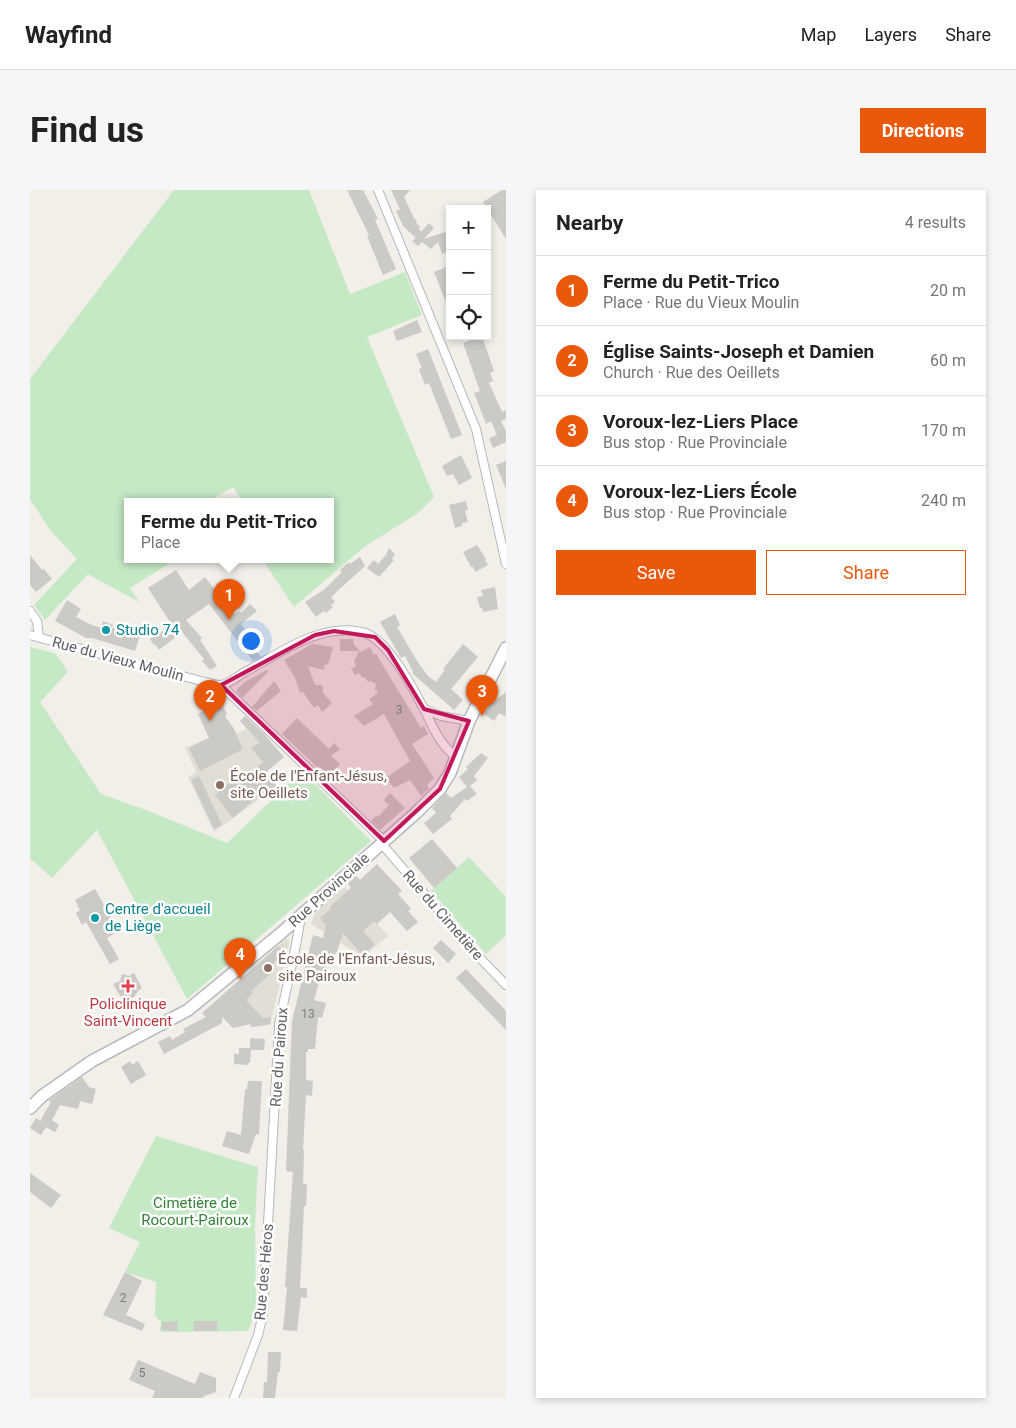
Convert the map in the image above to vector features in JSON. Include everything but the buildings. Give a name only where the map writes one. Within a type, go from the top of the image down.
[{"type":"main road","points":[[469,721],[506,648]]},
{"type":"main road","name":"Rue Provinciale","points":[[30,1108],[42,1096],[92,1061],[188,1010],[383,842],[440,789],[450,773],[469,721]]},
{"type":"street","points":[[378,190],[476,429],[506,564]]},
{"type":"street","points":[[30,611],[37,620],[40,637]]},
{"type":"street","points":[[221,685],[315,635],[334,631],[362,632],[375,637],[388,650],[424,708],[438,738],[456,758]]},
{"type":"street","name":"Rue du Vieux Moulin","points":[[30,635],[221,685]]},
{"type":"street","name":"Rue du Cimetière","points":[[221,685],[383,842],[477,955],[506,985]]},
{"type":"street","points":[[424,708],[442,716],[469,721]]},
{"type":"street","name":"Rue du Pairoux","points":[[272,1171],[279,1026],[301,914]]},
{"type":"street","name":"Rue des Héros","points":[[234,1398],[258,1335],[263,1314],[272,1171]]},
{"type":"highlighted area","points":[[334,631],[375,637],[388,650],[424,709],[469,721],[440,789],[384,841],[221,685],[315,635]]},
{"type":"shaded area","name":"École de l'Enfant-Jésus, site Oeillets","points":[[247,729],[271,755],[242,778],[259,799],[214,832],[188,777],[196,772],[185,748],[206,739],[211,752],[222,740]]},
{"type":"shaded area","name":"École de l'Enfant-Jésus, site Pairoux","points":[[345,887],[388,936],[363,957],[311,924],[316,912]]},
{"type":"shaded area","name":"École de l'Enfant-Jésus, site Pairoux","points":[[286,939],[290,941],[270,1025],[253,1027],[224,994]]},
{"type":"green space","points":[[174,190],[309,190],[350,294],[405,272],[422,315],[367,337],[434,497],[418,513],[364,547],[294,607],[265,563],[334,563],[334,498],[241,498],[233,487],[214,498],[124,498],[124,563],[170,563],[130,588],[139,602],[88,574],[45,620],[34,605],[77,559],[50,530],[30,499],[30,379]]},
{"type":"green space","points":[[30,647],[55,653],[68,672],[40,702],[101,794],[227,843],[302,771],[371,841],[187,999],[97,830],[52,878],[30,858]]},
{"type":"green space","points":[[469,857],[506,897],[506,935],[486,954],[431,891]]},
{"type":"green space","name":"Cimetière de Rocourt-Pairoux","points":[[156,1136],[258,1167],[255,1223],[256,1311],[248,1331],[160,1332],[161,1322],[155,1316],[156,1282],[125,1272],[140,1242],[109,1228]]},
{"type":"place","name":"Ferme du Petit-Trico","points":[[229,620]]},
{"type":"place","name":"Studio 74","points":[[106,630]]},
{"type":"place","name":"Voroux-lez-Liers Place","points":[[482,716]]},
{"type":"place","name":"Église Saints-Joseph et Damien","points":[[210,721]]},
{"type":"place","name":"École de l'Enfant-Jésus, site Oeillets","points":[[220,785]]},
{"type":"place","name":"Centre d'accueil de Liège","points":[[95,918]]},
{"type":"place","name":"École de l'Enfant-Jésus, site Pairoux","points":[[268,968]]},
{"type":"place","name":"Voroux-lez-Liers École","points":[[240,979]]},
{"type":"place","name":"Policlinique Saint-Vincent","points":[[128,986]]}]
